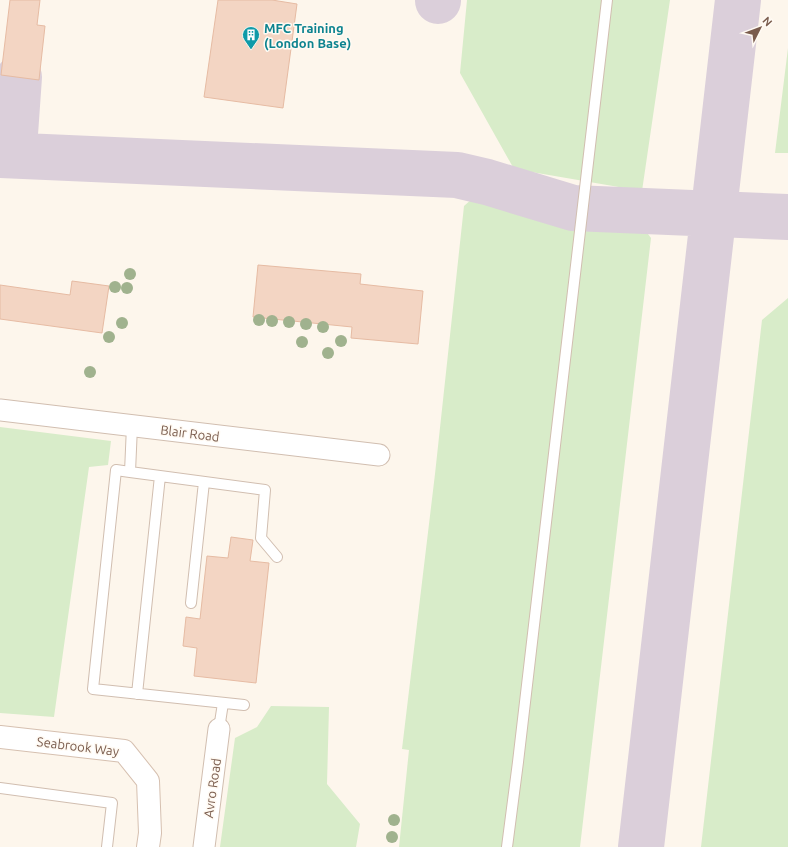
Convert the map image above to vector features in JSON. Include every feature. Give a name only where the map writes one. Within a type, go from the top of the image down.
[{"type":"street","name":"Blair Road","points":[[0,410],[380,455]]},
{"type":"street","name":"Avro Road","points":[[204,847],[220,729]]},
{"type":"street","name":"Seabrook Way","points":[[0,737],[124,751],[148,781],[150,833],[148,847]]},
{"type":"lane","points":[[507,847],[607,0]]},
{"type":"lane","points":[[130,472],[132,426]]},
{"type":"lane","points":[[244,705],[92,689],[116,470],[265,490],[261,538],[277,557]]},
{"type":"lane","points":[[137,694],[160,476]]},
{"type":"lane","points":[[191,603],[204,482]]},
{"type":"lane","points":[[220,729],[223,703]]},
{"type":"lane","points":[[0,788],[112,803],[107,847]]},
{"type":"green space","points":[[467,0],[670,0],[642,191],[514,169],[460,73]]},
{"type":"green space","points":[[788,48],[788,153],[775,153]]},
{"type":"green space","points":[[473,198],[570,227],[645,230],[651,238],[580,847],[399,847],[409,750],[402,749],[435,474],[464,206]]},
{"type":"green space","points":[[788,298],[788,847],[701,847],[762,320]]},
{"type":"green space","points":[[0,427],[111,441],[108,465],[89,467],[54,717],[0,713]]},
{"type":"green space","points":[[271,706],[329,707],[327,784],[360,824],[356,847],[220,847],[235,738],[257,727]]},
{"type":"building","points":[[10,0],[40,0],[37,25],[45,26],[39,80],[1,75]]},
{"type":"building","name":"MFC Training (London Base)","points":[[218,0],[272,0],[297,4],[283,108],[204,97]]},
{"type":"building","points":[[258,265],[361,274],[360,284],[423,291],[418,344],[351,338],[352,327],[253,317]]},
{"type":"building","points":[[72,281],[109,286],[102,333],[0,319],[0,285],[70,295]]},
{"type":"building","points":[[231,537],[253,540],[250,561],[269,563],[256,683],[194,676],[197,648],[183,646],[186,617],[200,619],[207,556],[228,558]]},
{"type":"taxiway","points":[[641,847],[738,0]]},
{"type":"taxiway","points":[[0,153],[9,146],[15,134],[19,77]]},
{"type":"taxiway","points":[[0,155],[457,175],[487,182],[573,208],[788,217]]},
{"type":"place","name":"MFC Training (London Base)","points":[[251,50]]}]
